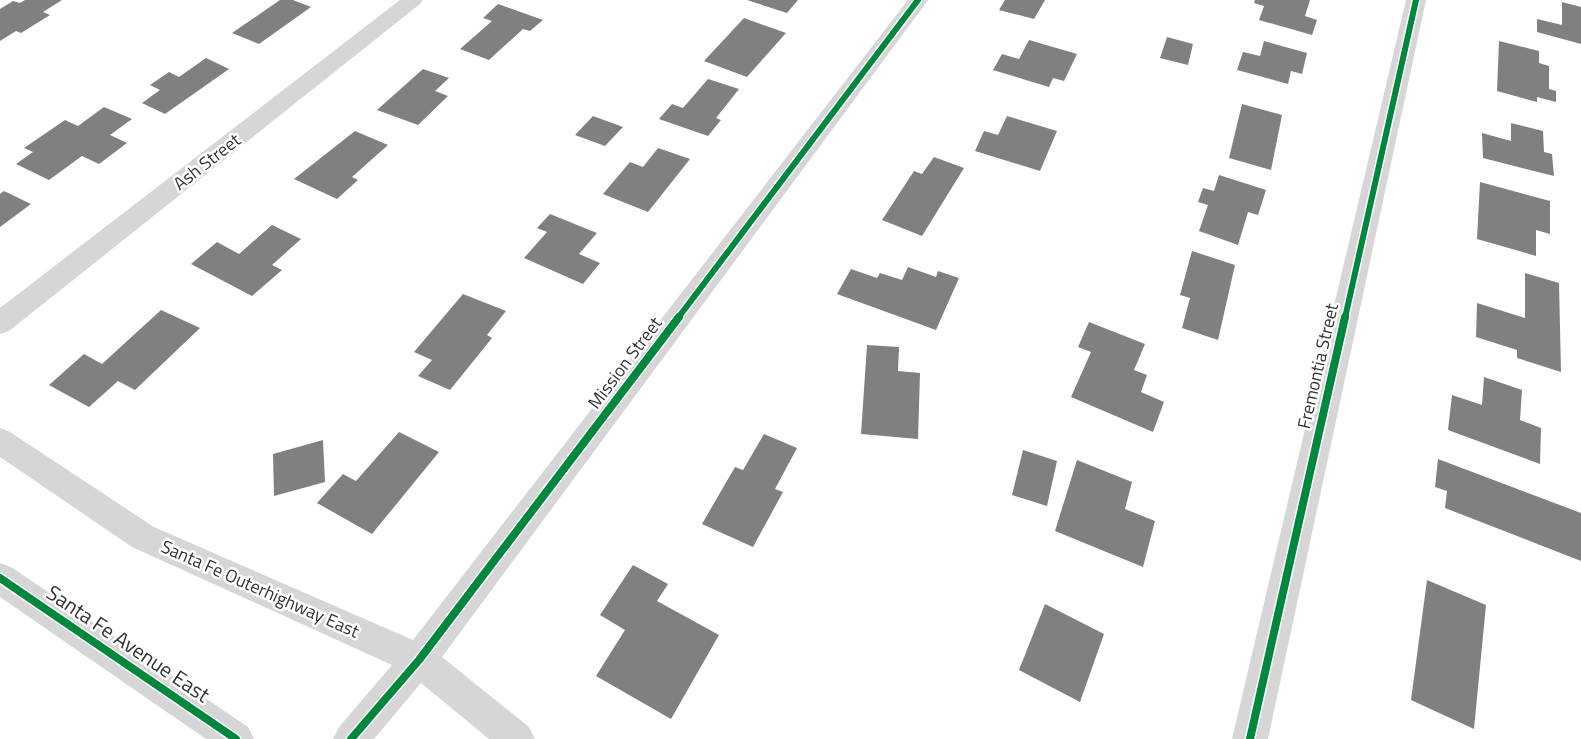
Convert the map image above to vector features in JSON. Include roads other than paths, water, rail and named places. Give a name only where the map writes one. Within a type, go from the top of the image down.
[{"type":"street","name":"Ash Street","points":[[0,323],[413,0]]},
{"type":"street","name":"Mission Street","points":[[351,739],[419,660],[918,0]]},
{"type":"street","name":"Fremontia Street","points":[[1250,739],[1416,0]]},
{"type":"street","name":"Santa Fe Outerhighway East","points":[[0,441],[143,537],[419,660],[517,739]]},
{"type":"street","name":"Santa Fe Avenue East","points":[[0,578],[236,739]]}]
